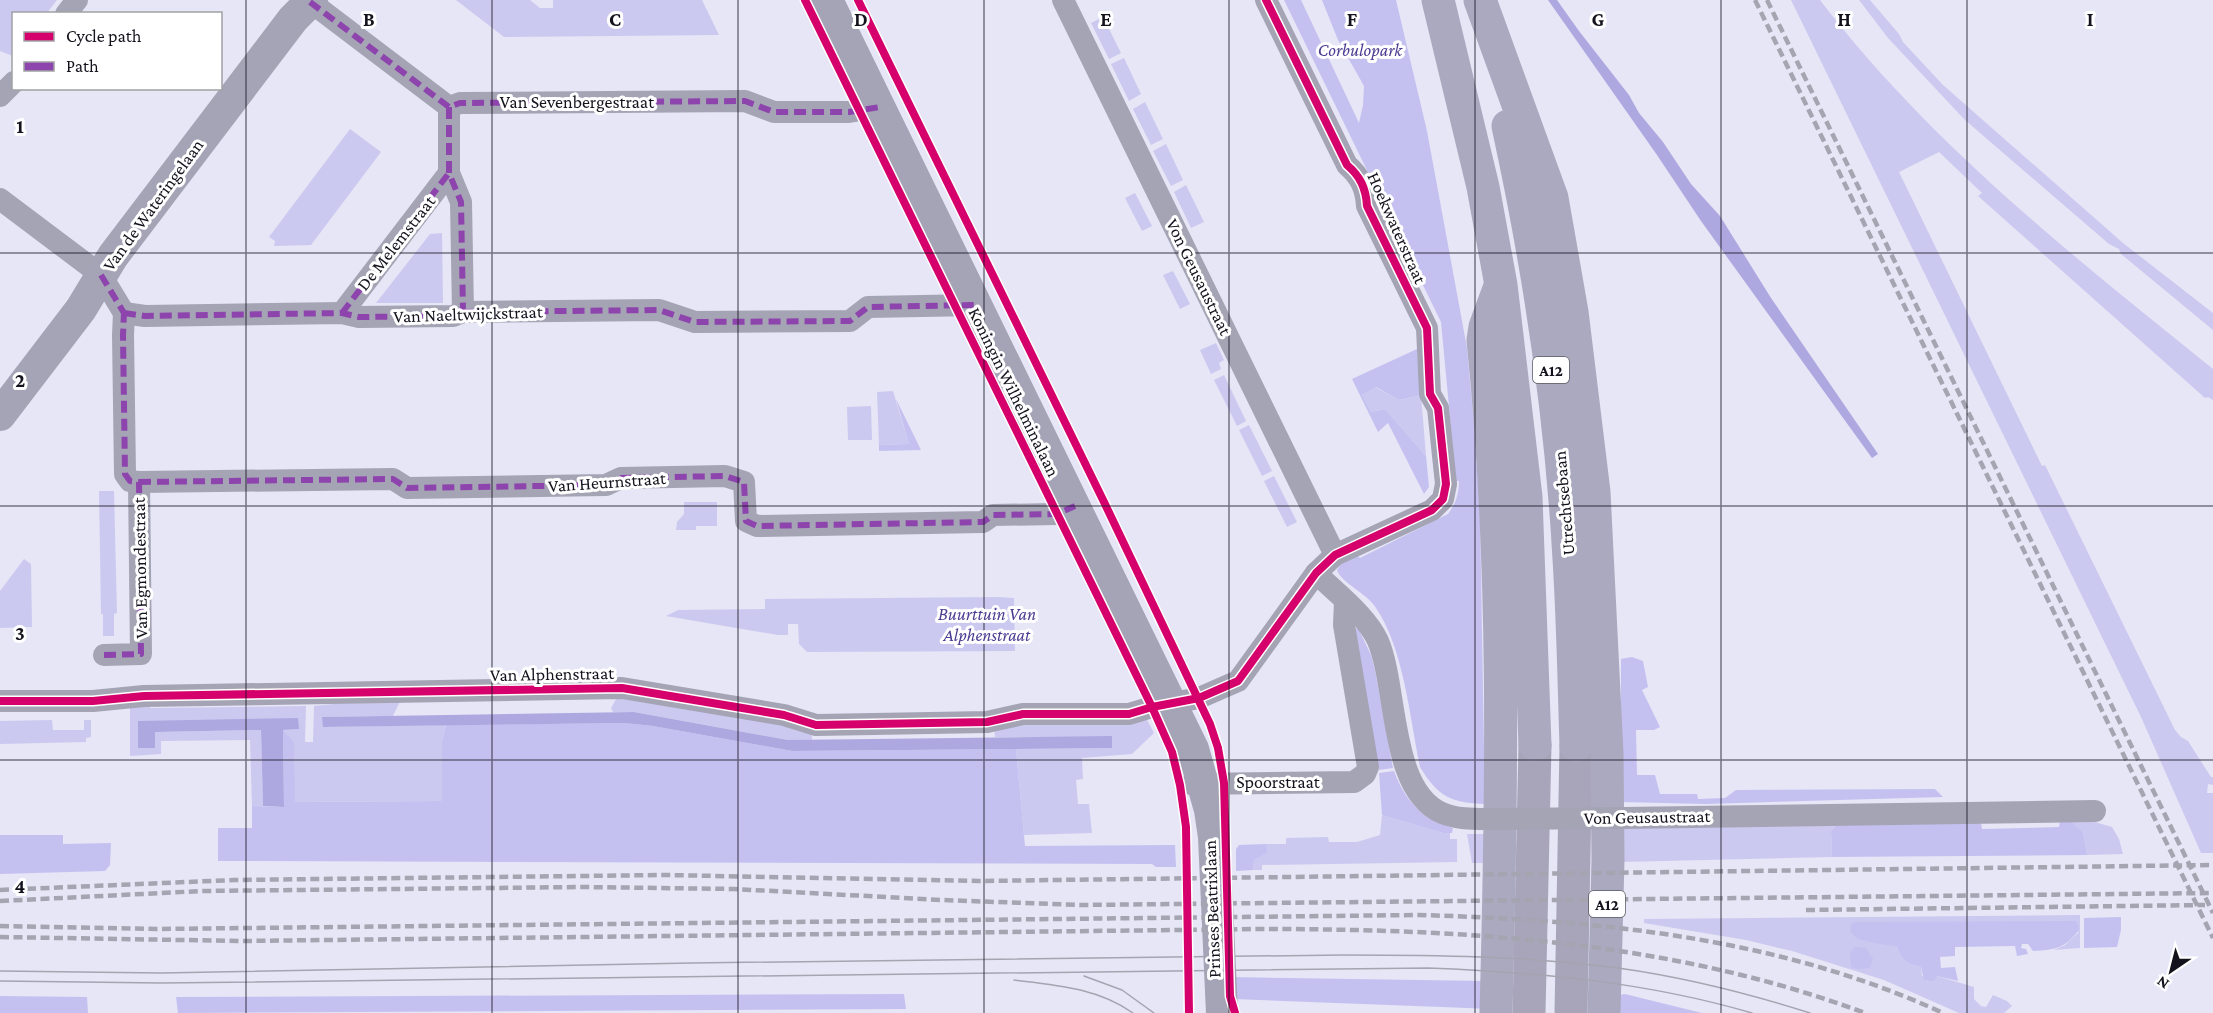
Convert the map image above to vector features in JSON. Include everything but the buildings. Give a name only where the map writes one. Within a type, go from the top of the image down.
[{"type":"highway","name":"Utrechtsebaan","points":[[1438,0],[1483,187],[1501,285],[1526,497],[1535,745]]},
{"type":"highway","name":"Utrechtsebaan","points":[[1478,0],[1523,194],[1550,359],[1569,558],[1576,746]]},
{"type":"highway","name":"A12","points":[[1478,0],[1552,198],[1572,312],[1594,492],[1607,753],[1608,860],[1604,1013]]},
{"type":"highway","points":[[1496,1013],[1501,688],[1496,507],[1483,340],[1485,327],[1501,285]]},
{"type":"main road","name":"Utrechtsebaan","points":[[1530,1013],[1535,745]]},
{"type":"main road","name":"Utrechtsebaan","points":[[1571,1013],[1576,746]]},
{"type":"street","points":[[68,12],[77,0]]},
{"type":"street","name":"Koningin Wilhelminalaan","points":[[827,0],[1171,703],[1202,793]]},
{"type":"street","name":"Von Geusaustraat","points":[[1063,0],[1335,555]]},
{"type":"street","name":"Hoekwaterstraat","points":[[1266,0],[1347,165],[1357,174],[1366,192],[1367,206],[1427,328],[1430,394],[1438,408],[1446,484]]},
{"type":"street","points":[[310,1],[449,107],[449,173],[461,202],[463,312]]},
{"type":"street","name":"Van de Wateringelaan","points":[[0,415],[81,309],[113,256],[293,19],[310,1]]},
{"type":"street","points":[[0,96],[12,84]]},
{"type":"street","name":"Van Sevenbergestraat","points":[[449,107],[460,103],[745,101],[774,112],[849,112],[880,107]]},
{"type":"street","name":"De Melemstraat","points":[[342,313],[449,173]]},
{"type":"street","points":[[0,200],[101,275],[124,313]]},
{"type":"street","name":"Van Naeltwijckstraat","points":[[124,313],[145,316],[342,313],[359,317],[453,316],[463,312],[659,310],[695,322],[850,321],[868,307],[976,305]]},
{"type":"street","name":"Van Egmondestraat","points":[[104,655],[141,654],[139,482],[130,481],[125,474],[124,313]]},
{"type":"street","name":"Van Heurnstraat","points":[[139,482],[393,479],[407,488],[419,488],[606,485],[621,478],[725,476],[744,482],[746,521],[757,526],[983,522],[993,515],[1057,514],[1075,506]]},
{"type":"street","name":"Van Alphenstraat","points":[[0,701],[93,700],[126,696],[622,688],[784,715],[816,725],[987,722],[1023,714],[1129,714],[1199,698],[1238,681],[1316,573],[1335,555],[1432,510],[1443,499],[1446,484]]},
{"type":"street","name":"Von Geusaustraat","points":[[1316,573],[1361,617],[1378,642],[1406,767],[1416,791],[1427,803],[1443,813],[1465,818],[1487,819],[2095,811]]},
{"type":"street","name":"Spoorstraat","points":[[1202,793],[1354,782],[1365,774],[1368,767],[1344,626],[1345,602]]},
{"type":"street","name":"Prinses Beatrixlaan","points":[[1202,793],[1198,831],[1202,1013]]},
{"type":"street","name":"Prinses Beatrixlaan","points":[[1202,793],[1214,842],[1222,1013]]},
{"type":"green space","points":[[0,0],[57,0],[48,12],[12,12],[12,56],[0,51]]},
{"type":"green space","points":[[456,0],[530,0],[540,8],[553,8],[553,0],[702,0],[719,35],[504,37]]},
{"type":"green space","name":"Corbulopark","points":[[1284,0],[1301,0],[1359,123],[1364,86],[1338,40],[1322,0],[1396,0],[1427,131],[1467,348],[1480,513],[1485,804],[1463,802],[1447,796],[1433,785],[1420,767],[1400,664],[1386,625],[1372,602],[1344,580],[1337,570],[1341,564],[1358,556],[1360,558],[1448,514],[1457,498],[1459,481],[1456,481],[1441,322]]},
{"type":"green space","points":[[1791,0],[1820,0],[1862,52],[1956,150],[2056,241],[2213,369],[2213,400],[2205,398],[1978,196],[1982,193],[1939,152],[1899,172],[2042,466],[2045,465],[2175,730],[2188,741],[2213,777],[2213,785],[2208,784],[2207,793],[2213,793],[2213,853],[2201,853],[2141,717]]},
{"type":"green space","points":[[1859,0],[1870,0],[1903,42],[1943,85],[2123,243],[2213,313],[2213,330],[1965,120],[1888,38]]},
{"type":"green space","points":[[1103,17],[1121,53],[1109,59],[1091,23]]},
{"type":"green space","points":[[1124,58],[1141,94],[1129,101],[1111,64]]},
{"type":"green space","points":[[1145,102],[1163,139],[1151,145],[1133,109]]},
{"type":"green space","points":[[350,129],[381,152],[311,245],[274,246],[275,241],[269,237]]},
{"type":"green space","points":[[1166,144],[1183,180],[1171,186],[1153,151]]},
{"type":"green space","points":[[1186,185],[1204,222],[1191,228],[1174,192]]},
{"type":"green space","points":[[1135,193],[1152,226],[1142,231],[1125,198]]},
{"type":"green space","points":[[442,233],[443,303],[376,303],[430,234]]},
{"type":"green space","points":[[1173,271],[1190,304],[1180,309],[1163,275]]},
{"type":"green space","points":[[1216,343],[1224,360],[1219,363],[1221,369],[1211,374],[1200,350]]},
{"type":"green space","points":[[1417,349],[1421,395],[1399,400],[1376,387],[1362,395],[1371,412],[1385,409],[1426,456],[1429,487],[1424,494],[1388,423],[1378,432],[1352,379]]},
{"type":"green space","points":[[1224,375],[1246,421],[1237,426],[1214,380]]},
{"type":"green space","points":[[1375,387],[1399,400],[1421,395],[1426,456],[1385,409],[1371,412],[1362,395]]},
{"type":"green space","points":[[893,391],[909,444],[879,445],[877,392]]},
{"type":"green space","points":[[896,399],[921,450],[879,451],[879,445],[909,444]]},
{"type":"green space","points":[[871,406],[872,440],[848,440],[847,407]]},
{"type":"green space","points":[[1249,425],[1272,471],[1262,476],[1239,430]]},
{"type":"green space","points":[[1274,476],[1297,522],[1287,527],[1264,481]]},
{"type":"green space","points":[[99,491],[114,491],[117,613],[114,614],[114,636],[103,636]]},
{"type":"green space","points":[[684,502],[717,502],[717,526],[696,526],[696,530],[676,530],[677,522],[684,514]]},
{"type":"green space","points":[[24,559],[31,564],[32,627],[0,628],[0,591]]},
{"type":"green space","name":"Buurttuin Van Alphenstraat","points":[[1014,598],[1015,651],[807,652],[799,644],[798,624],[788,624],[788,635],[778,635],[666,616],[678,610],[765,609],[765,599]]},
{"type":"green space","points":[[1358,628],[1371,655],[1375,670],[1393,768],[1379,770],[1354,629]]},
{"type":"green space","points":[[1632,657],[1643,661],[1648,687],[1642,690],[1660,727],[1654,730],[1636,730],[1637,775],[1655,775],[1660,794],[1697,794],[1698,799],[1725,798],[1736,790],[1935,789],[1943,797],[1706,804],[1621,802],[1621,659]]},
{"type":"green space","points":[[619,694],[812,730],[812,740],[788,740],[634,712],[613,712],[611,708]]},
{"type":"green space","points":[[402,697],[393,716],[323,717],[323,727],[446,725],[442,741],[443,801],[294,802],[294,743],[283,730],[298,729],[298,718],[155,732],[261,730],[263,806],[252,806],[250,740],[161,741],[161,754],[130,756],[130,706],[150,706],[150,708],[306,706],[305,742],[313,742],[314,706]]},
{"type":"green space","points":[[1145,716],[1154,733],[1132,754],[1082,758],[1083,779],[1076,780],[1078,804],[1089,804],[1092,833],[1024,835],[1016,749],[1112,748],[1112,737],[995,737],[994,727]]},
{"type":"green space","points":[[52,720],[53,730],[84,730],[84,720],[91,720],[91,737],[86,738],[86,742],[0,744],[0,721]]},
{"type":"green space","points":[[624,723],[653,726],[792,751],[1016,749],[1025,846],[1175,845],[1176,867],[1156,867],[1152,864],[218,861],[218,828],[252,828],[252,806],[284,807],[283,730],[294,742],[295,802],[442,801],[442,741],[446,725]]},
{"type":"green space","points":[[1394,771],[1404,792],[1416,807],[1423,814],[1453,828],[1452,833],[1443,833],[1382,815],[1379,773]]},
{"type":"green space","points":[[1382,815],[1450,833],[1450,839],[1457,839],[1457,862],[1262,865],[1262,870],[1253,870],[1254,860],[1266,853],[1266,844],[1286,844],[1286,838],[1328,837],[1329,842],[1357,842],[1380,835]]},
{"type":"green space","points":[[1841,820],[1981,822],[1982,829],[2059,827],[2060,820],[2070,820],[2083,832],[2087,855],[1832,857],[1831,831]]},
{"type":"green space","points":[[2070,820],[2088,820],[2112,827],[2119,839],[2123,854],[2087,855],[2083,832]]},
{"type":"green space","points":[[1837,824],[1831,831],[1832,857],[1621,862],[1622,828]]},
{"type":"green space","points":[[1467,834],[1486,834],[1487,863],[1472,863]]},
{"type":"green space","points":[[0,835],[63,835],[63,844],[111,843],[110,865],[105,871],[0,874]]},
{"type":"green space","points":[[1266,844],[1267,853],[1254,860],[1253,870],[1236,871],[1236,849],[1239,845]]},
{"type":"green space","points":[[2080,915],[2080,948],[2054,950],[2065,945],[2079,932],[1868,942],[1897,947],[1906,961],[1921,967],[1922,976],[1937,976],[1974,987],[1974,999],[1981,1006],[1986,1007],[1993,995],[2007,1001],[2012,1006],[2004,1013],[1959,1013],[1884,980],[1792,951],[1746,940],[1644,923],[1644,919]]},
{"type":"green space","points":[[2121,917],[2117,947],[2084,948],[2084,918]]},
{"type":"green space","points":[[2076,921],[2077,933],[2064,945],[2033,951],[2028,944],[2022,944],[2021,948],[2026,949],[2028,954],[2017,956],[2015,946],[1955,947],[1955,956],[1940,957],[1941,968],[1955,967],[1958,981],[1937,976],[1934,981],[1924,980],[1921,967],[1906,961],[1897,947],[1859,939],[1850,930],[1852,923],[1856,922]]},
{"type":"green space","points":[[1855,947],[1866,948],[1873,959],[1870,968],[1851,967],[1850,952]]},
{"type":"green space","points":[[1230,977],[1484,981],[1494,1009],[1234,999]]},
{"type":"green space","points":[[904,994],[906,1009],[178,1013],[176,997]]},
{"type":"green space","points":[[1625,994],[1702,1013],[1618,1013],[1619,995]]},
{"type":"green space","points":[[0,996],[87,997],[88,1013],[0,1013]]},
{"type":"shaded area","points":[[1548,0],[1557,0],[1629,95],[1639,113],[1663,142],[1691,184],[1720,216],[1771,298],[1878,454],[1872,458],[1701,221]]},
{"type":"shaded area","points":[[634,712],[788,740],[1112,736],[1112,748],[792,751],[653,726],[624,723],[323,727],[322,717]]},
{"type":"shaded area","points":[[298,718],[299,729],[283,730],[284,807],[263,806],[261,730],[155,732],[155,748],[138,748],[138,721]]},
{"type":"tram line","points":[[0,971],[161,973],[692,963],[1343,955],[1446,956],[1550,961],[1618,968],[1715,986],[1810,1013]]},
{"type":"tram line","points":[[0,981],[161,983],[1428,968],[1510,972],[1591,980],[1672,993],[1752,1013]]},
{"type":"tram line","points":[[1084,976],[1122,990],[1154,1013]]},
{"type":"tram line","points":[[1014,980],[1061,986],[1091,993],[1133,1013]]},
{"type":"railway","points":[[1755,0],[2213,938]]},
{"type":"railway","points":[[1767,0],[2213,913]]},
{"type":"railway","points":[[0,890],[234,880],[665,875],[979,881],[2213,865]]},
{"type":"railway","points":[[0,901],[202,891],[584,887],[734,889],[1080,905],[2213,893]]},
{"type":"railway","points":[[1806,910],[2205,905]]},
{"type":"railway","points":[[0,926],[156,929],[1419,915],[1553,922],[1686,937],[1817,966],[1880,987],[1943,1013]]},
{"type":"railway","points":[[0,937],[242,941],[1261,929],[1415,932],[1568,944],[1643,955],[1718,969],[1792,989],[1865,1013]]},
{"type":"marked path","points":[[310,2],[449,107],[460,103],[745,101],[774,112],[849,112],[880,107]]},
{"type":"marked path","points":[[449,107],[449,173],[461,202],[463,312]]},
{"type":"marked path","points":[[342,313],[449,173]]},
{"type":"marked path","points":[[101,275],[124,313]]},
{"type":"marked path","points":[[124,313],[145,316],[342,313],[359,317],[453,316],[463,312],[659,310],[695,322],[850,321],[868,307],[976,305]]},
{"type":"marked path","points":[[104,655],[141,654],[139,482],[130,481],[125,474],[124,313]]},
{"type":"marked path","points":[[139,482],[393,479],[407,488],[606,485],[621,478],[725,476],[744,482],[746,521],[757,526],[983,522],[993,515],[1057,514],[1075,506]]},
{"type":"cycle path","points":[[805,0],[1172,752],[1180,785],[1186,827],[1189,1013]]},
{"type":"cycle path","points":[[858,0],[1210,724],[1218,748],[1224,783],[1230,996],[1235,1013]]},
{"type":"cycle path","points":[[0,701],[93,701],[144,696],[622,688],[784,715],[816,725],[987,722],[1023,714],[1129,714],[1199,698],[1238,681],[1316,573],[1335,555],[1432,510],[1443,499],[1446,484],[1438,408],[1430,394],[1427,328],[1367,206],[1362,183],[1347,165],[1266,0]]}]
